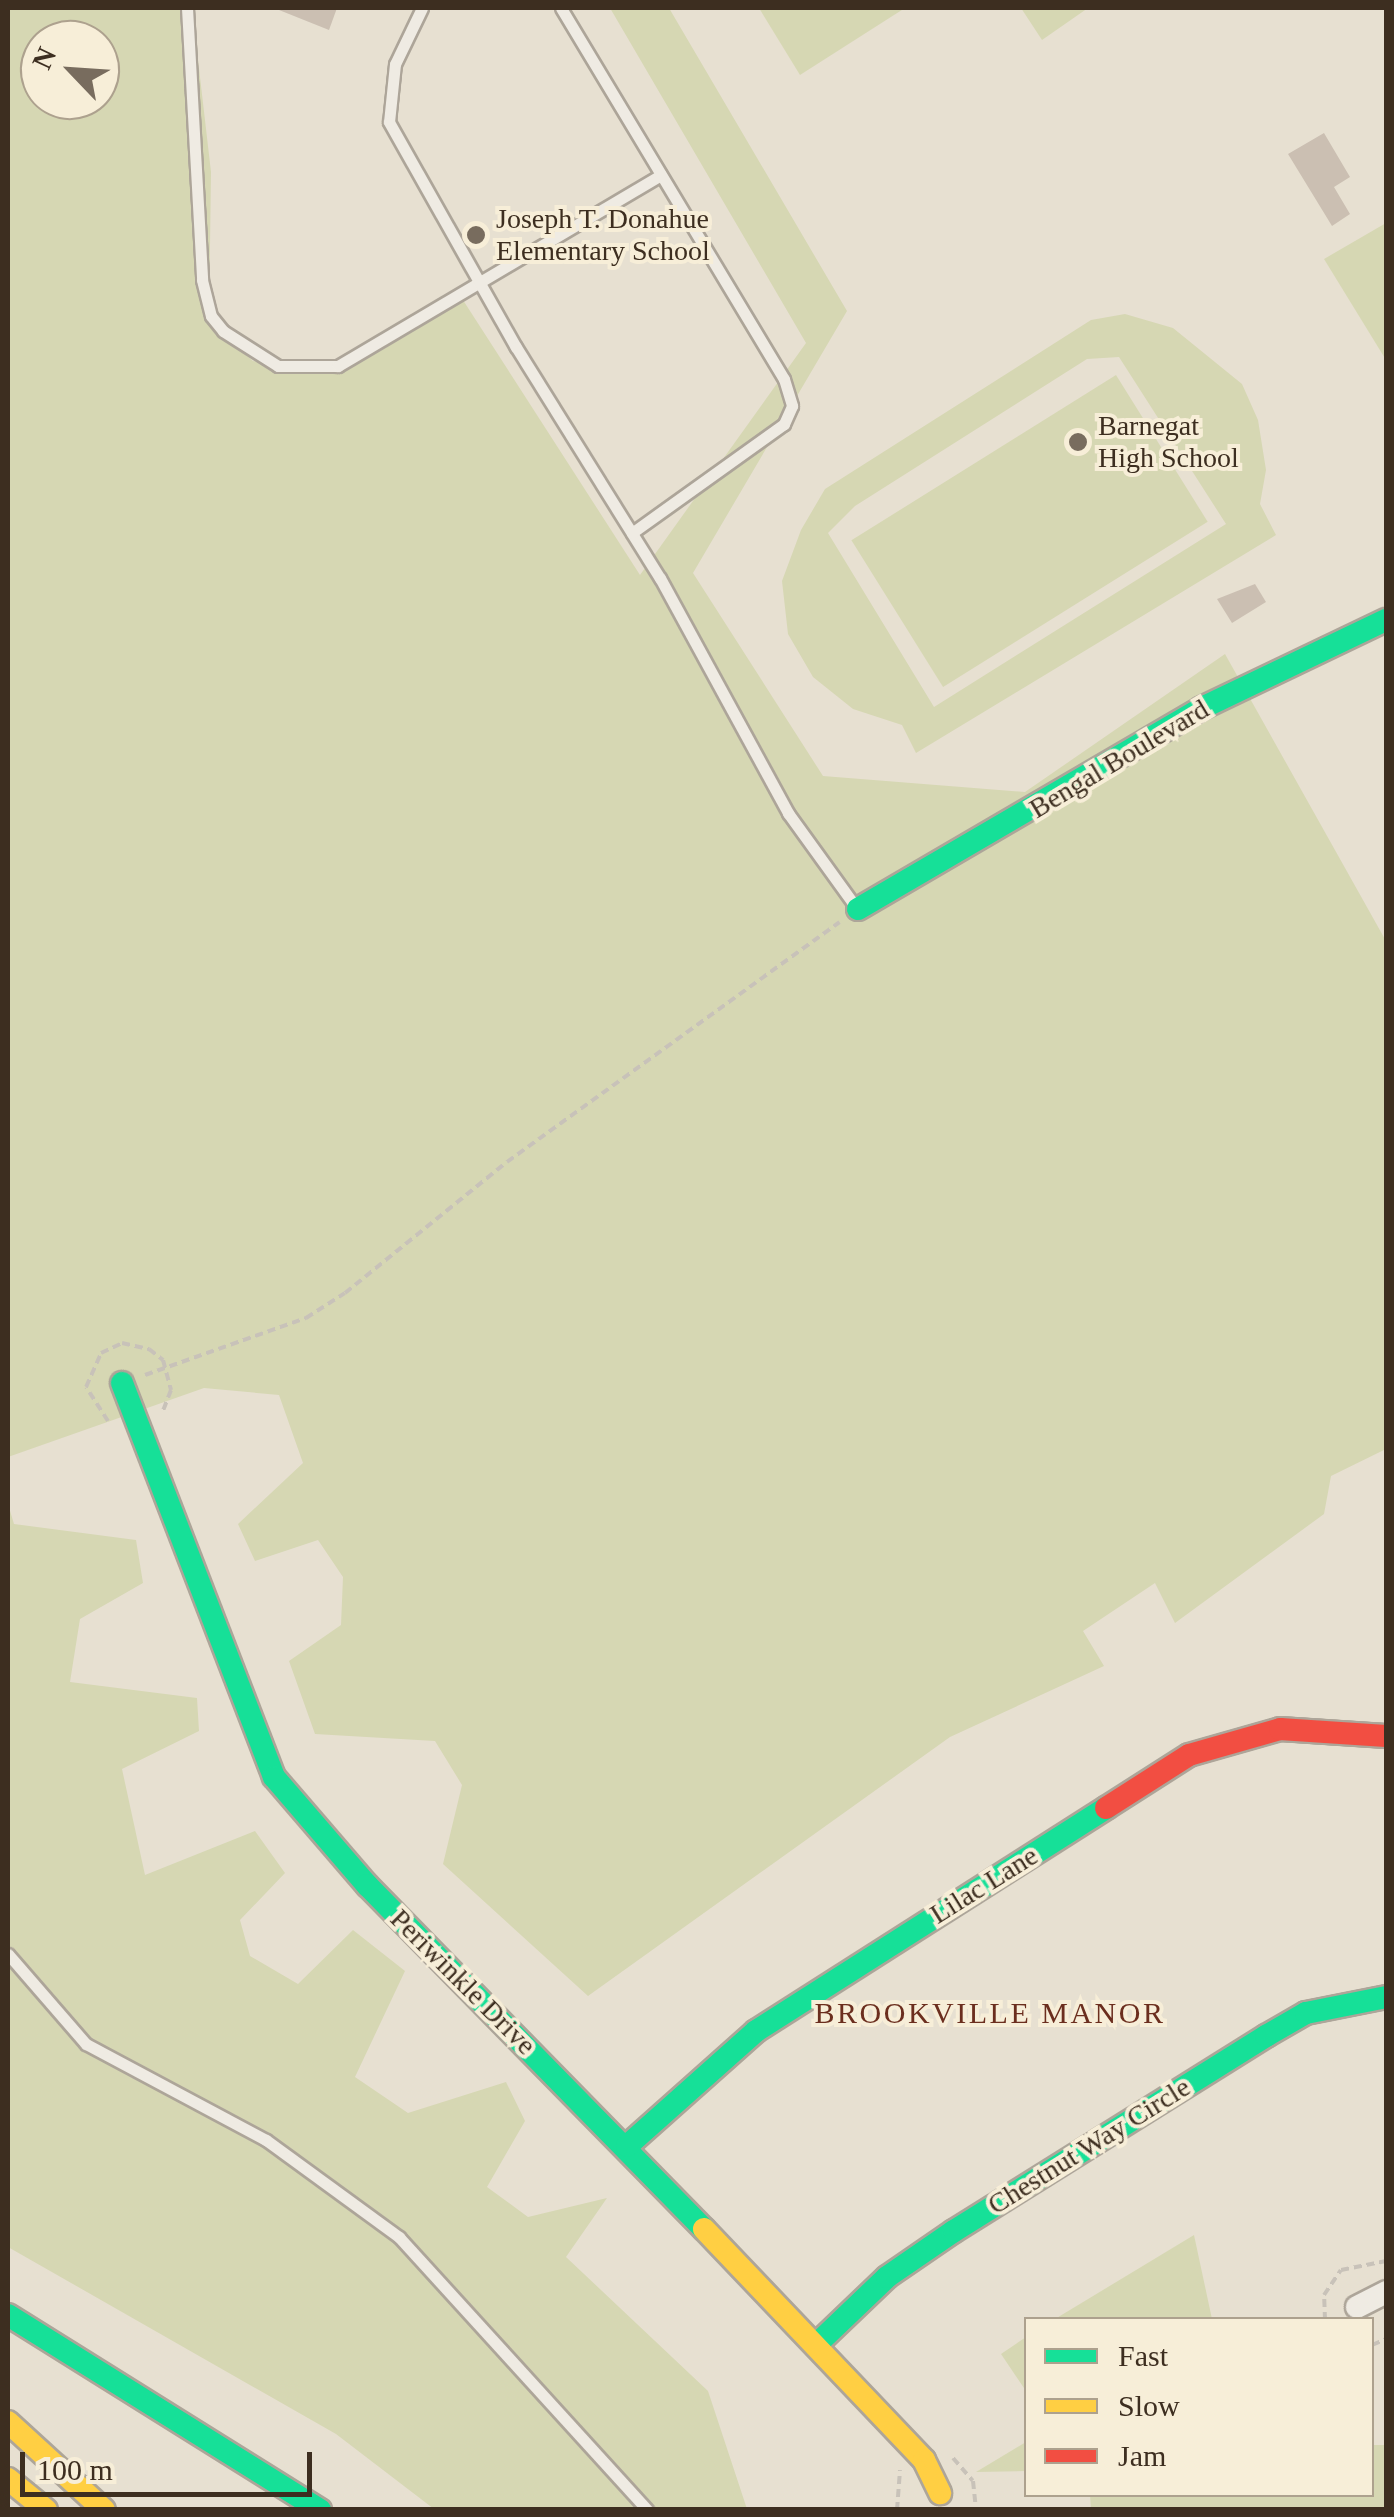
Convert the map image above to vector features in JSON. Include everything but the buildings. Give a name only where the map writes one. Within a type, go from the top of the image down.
[{"type":"main road","name":"Bengal Boulevard","points":[[858,909],[1202,708],[1386,620]]},
{"type":"main road","name":"Periwinkle Drive","points":[[122,1384],[274,1777],[367,1884],[817,2344],[924,2460],[940,2493]]},
{"type":"main road","name":"Lilac Lane","points":[[627,2146],[756,2031],[1189,1755],[1280,1729],[1386,1736]]},
{"type":"main road","name":"Chestnut Way Circle","points":[[817,2344],[887,2278],[954,2231],[1266,2036],[1306,2013],[1386,1997]]},
{"type":"main road","points":[[10,2323],[320,2510]]},
{"type":"main road","points":[[8,2422],[104,2510]]},
{"type":"main road","points":[[8,2479],[46,2510]]},
{"type":"street","points":[[1356,2307],[1386,2292]]},
{"type":"lane","points":[[186,8],[202,280],[212,316],[224,331],[278,366],[338,366],[661,174]]},
{"type":"lane","points":[[422,8],[395,64],[389,122],[480,284],[632,532],[788,813],[858,909]]},
{"type":"lane","points":[[561,8],[784,379],[792,406],[784,424],[632,532]]},
{"type":"lane","points":[[8,1954],[86,2044],[266,2140],[399,2237],[647,2510]]},
{"type":"path","points":[[122,1384],[306,1318],[345,1293],[507,1162],[858,909]]},
{"type":"path","points":[[121,1428],[89,1400],[90,1369],[101,1353],[132,1343],[149,1349],[166,1368],[171,1390],[162,1423]]},
{"type":"path","points":[[1325,2317],[1324,2295],[1342,2270],[1386,2260]]},
{"type":"path","points":[[946,2450],[970,2474],[976,2510]]},
{"type":"path","points":[[896,2455],[897,2510]]},
{"type":"green space","points":[[8,8],[192,8],[211,172],[209,322],[253,361],[322,371],[461,297],[640,575],[806,343],[610,8],[669,8],[847,311],[693,573],[823,776],[1025,792],[1225,654],[1386,941],[1386,1449],[1331,1476],[1324,1514],[1175,1623],[1155,1583],[1083,1631],[1104,1666],[950,1737],[588,1996],[443,1864],[462,1785],[435,1741],[315,1734],[289,1661],[341,1625],[343,1577],[318,1540],[255,1561],[238,1524],[303,1463],[279,1395],[204,1388],[8,1457]]},
{"type":"green space","points":[[759,8],[905,8],[800,75]]},
{"type":"green space","points":[[1021,8],[1088,8],[1042,40]]},
{"type":"green space","points":[[1386,223],[1386,360],[1324,259]]},
{"type":"green space","points":[[1125,314],[1173,328],[1242,384],[1258,420],[1266,470],[1260,504],[1276,535],[916,753],[902,725],[853,709],[813,677],[788,634],[782,581],[801,530],[825,489],[1091,320]],"holes":[[[1119,357],[1226,524],[934,707],[828,533],[855,506],[1087,359]]]},
{"type":"green space","points":[[1116,375],[1208,522],[943,687],[851,540]]},
{"type":"green space","points":[[8,1504],[14,1524],[136,1540],[143,1583],[80,1619],[70,1682],[197,1698],[199,1731],[122,1769],[145,1875],[255,1831],[285,1873],[240,1920],[250,1956],[298,1984],[353,1930],[405,1971],[355,2077],[408,2113],[506,2082],[525,2121],[487,2187],[528,2217],[607,2198],[566,2257],[708,2391],[747,2509],[434,2509],[336,2434],[8,2247]]},
{"type":"green space","points":[[1194,2235],[1212,2317],[1058,2317]]},
{"type":"green space","points":[[1024,2338],[1024,2388],[1001,2354]]},
{"type":"green space","points":[[1024,2443],[1024,2471],[976,2472]]},
{"type":"green space","points":[[1374,2445],[1386,2445],[1386,2509],[1091,2509],[1090,2497],[1374,2497]]},
{"type":"traffic: fast","points":[[858,909],[1202,708],[1386,620]]},
{"type":"traffic: fast","points":[[122,1383],[274,1777],[367,1885],[704,2229]]},
{"type":"traffic: fast","points":[[627,2146],[756,2031],[1106,1808]]},
{"type":"traffic: fast","points":[[817,2344],[887,2277],[954,2231],[1266,2036],[1306,2013],[1386,1997]]},
{"type":"traffic: fast","points":[[8,2315],[320,2510]]},
{"type":"traffic: slow","points":[[704,2229],[924,2460],[940,2493]]},
{"type":"traffic: slow","points":[[8,2422],[104,2510]]},
{"type":"traffic: slow","points":[[8,2479],[46,2510]]},
{"type":"traffic: jam","points":[[1106,1808],[1189,1755],[1280,1729],[1386,1736]]},
{"type":"place","name":"Joseph T. Donahue Elementary School","points":[[476,235]]},
{"type":"place","name":"Barnegat High School","points":[[1078,442]]},
{"type":"district","name":"BROOKVILLE MANOR","points":[[990,2013]]}]
